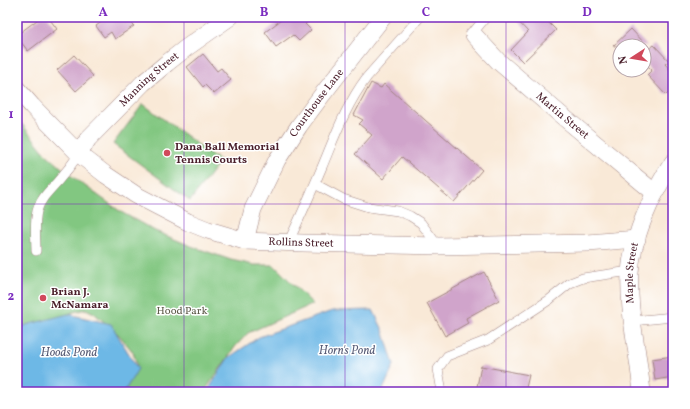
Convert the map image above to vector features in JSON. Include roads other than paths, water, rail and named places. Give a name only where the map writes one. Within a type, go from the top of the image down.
[{"type":"street","name":"Manning Street","points":[[79,154],[88,139],[143,83],[186,48],[230,17]]},
{"type":"street","name":"Courthouse Lane","points":[[245,241],[253,208],[277,160],[322,95],[384,17]]},
{"type":"street","name":"Martin Street","points":[[474,35],[498,61],[560,115],[655,193]]},
{"type":"street","name":"Rollins Street","points":[[17,89],[79,154],[136,196],[188,222],[208,230],[245,241],[438,246],[588,243],[637,239]]},
{"type":"street","name":"Maple Street","points":[[642,392],[632,320],[630,272],[633,252],[646,213],[655,193],[673,162]]},
{"type":"lane","points":[[288,243],[346,110],[367,77],[420,17]]},
{"type":"lane","points":[[474,35],[476,29],[486,17]]},
{"type":"lane","points":[[36,251],[35,227],[37,210],[43,198],[79,154]]},
{"type":"lane","points":[[315,184],[343,199],[368,207],[398,211],[410,216],[420,223],[438,246]]},
{"type":"lane","points":[[442,392],[438,369],[447,356],[488,340],[549,300],[570,283],[583,278],[630,272]]},
{"type":"lane","points":[[632,320],[673,317]]},
{"type":"water","name":"Horn's Pond","points":[[373,310],[383,330],[394,365],[382,392],[207,392],[228,358],[259,337],[332,311]]},
{"type":"water","name":"Hoods Pond","points":[[68,314],[111,324],[138,369],[124,392],[17,392],[17,331],[26,325]]},
{"type":"place","name":"Dana Ball Memorial Tennis Courts","points":[[167,153]]},
{"type":"place","name":"Brian J. McNamara","points":[[43,298]]},
{"type":"park label","name":"Hood Park","points":[[182,311]]}]
